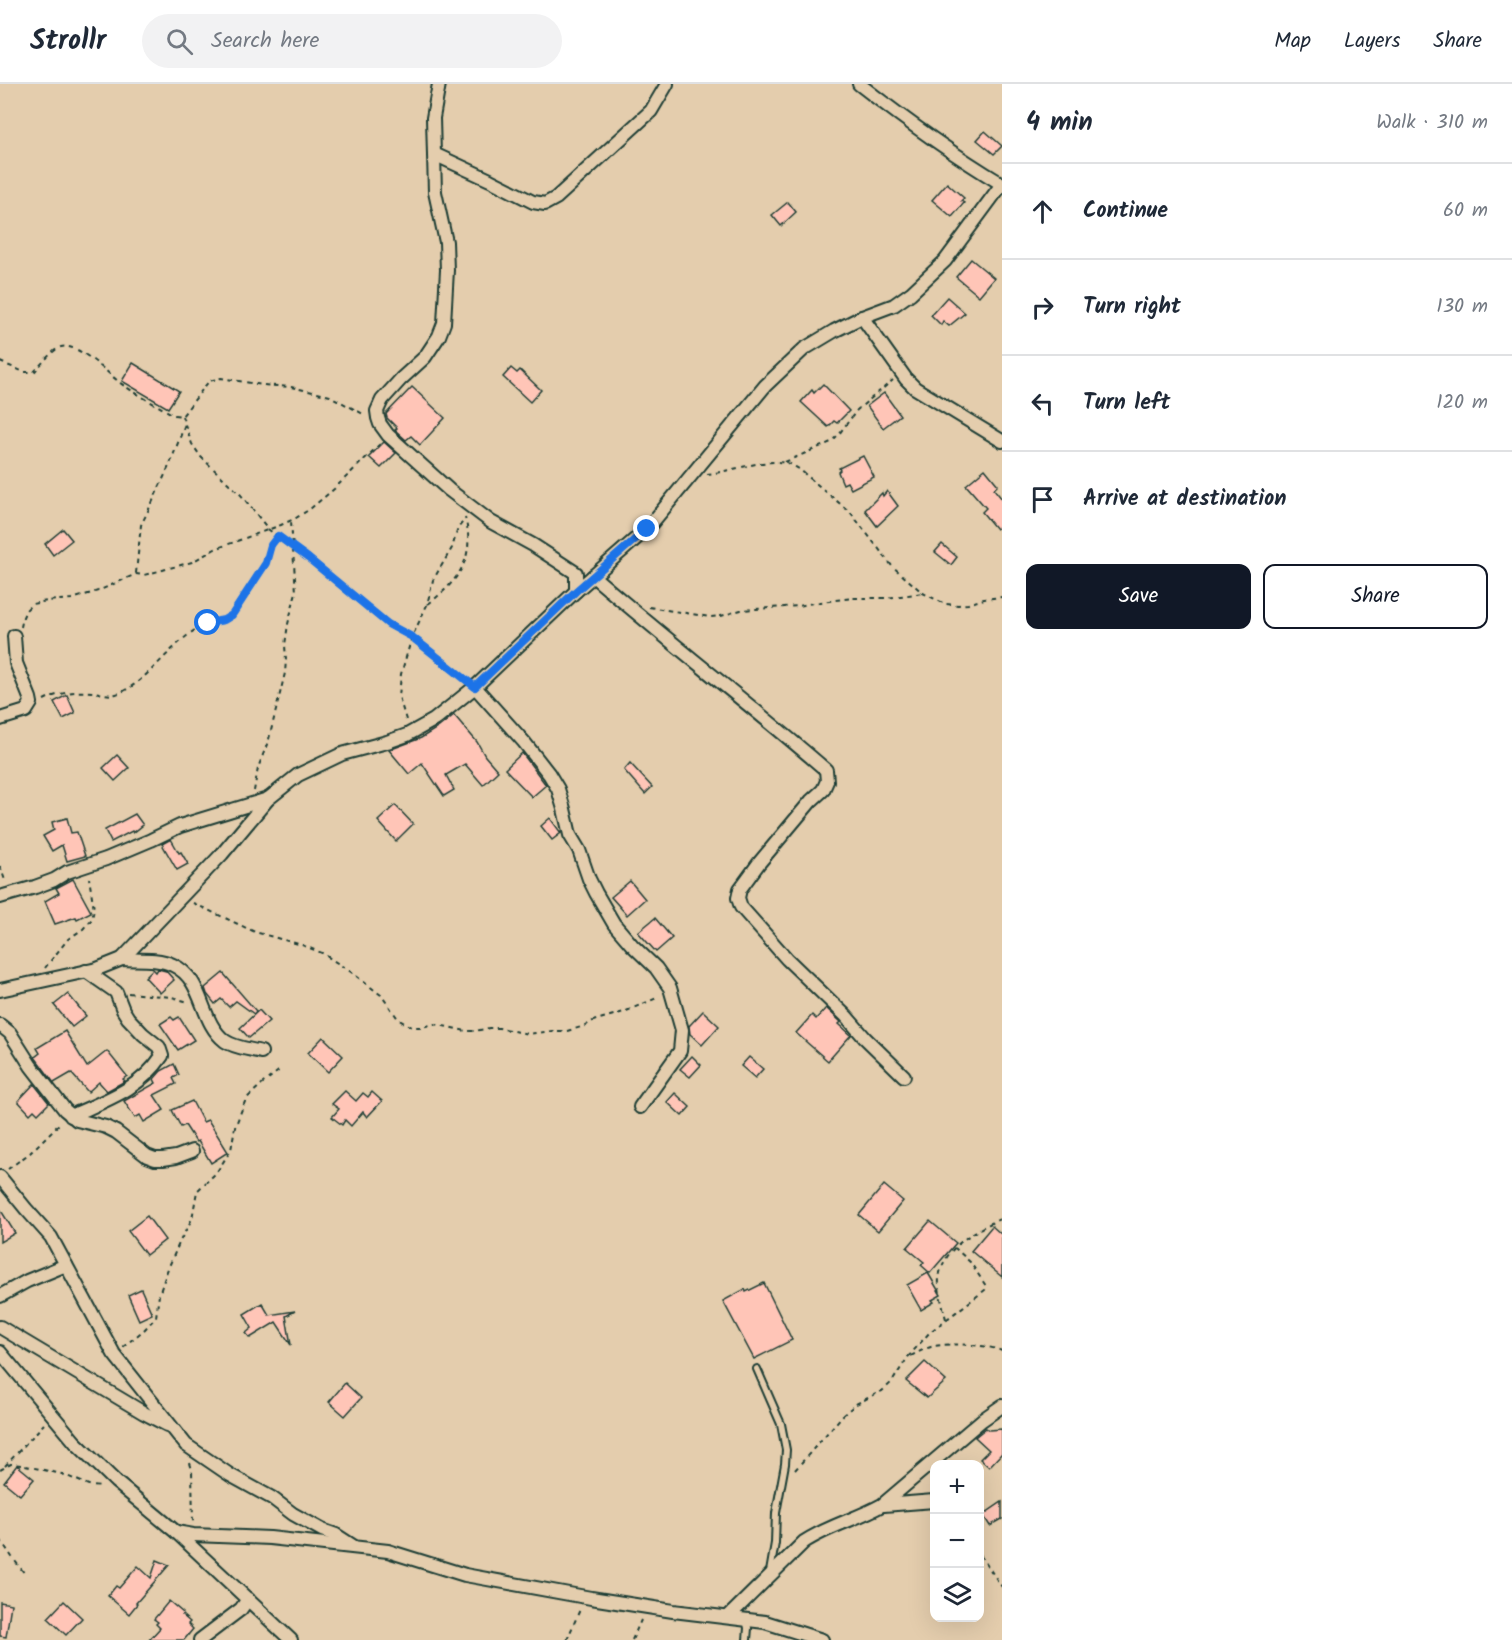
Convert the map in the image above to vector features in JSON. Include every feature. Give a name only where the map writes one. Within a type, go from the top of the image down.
[{"type":"street","points":[[439,84],[433,118],[435,192],[446,242],[444,323],[440,336],[425,357],[382,400],[377,411],[380,424],[388,435],[449,490],[491,522],[533,545],[576,573],[576,591]]},
{"type":"street","points":[[434,154],[533,202],[545,204],[556,198],[651,111],[667,84]]},
{"type":"street","points":[[122,959],[222,854],[268,799],[298,775],[342,754],[407,735],[434,720],[475,687],[576,591],[647,529],[765,386],[804,349],[862,317],[894,305],[945,261],[1002,184],[927,137],[859,84]]},
{"type":"street","points":[[862,317],[906,379],[915,388],[1002,441]]},
{"type":"street","points":[[593,576],[826,770],[827,781],[823,790],[759,863],[740,889],[738,898],[741,907],[787,959],[904,1076]]},
{"type":"street","points":[[0,719],[26,711],[30,708],[31,703],[16,663],[17,633]]},
{"type":"street","points":[[475,687],[549,774],[558,789],[570,835],[579,850],[596,893],[614,924],[656,968],[670,988],[682,1030],[680,1051],[640,1107]]},
{"type":"street","points":[[5,895],[54,880],[67,872],[151,840],[180,826],[268,799]]},
{"type":"street","points":[[0,990],[97,969],[122,959],[151,960],[174,965],[190,979],[198,990],[203,1007],[226,1041],[261,1052]]},
{"type":"street","points":[[68,1113],[138,1083],[162,1056],[159,1047],[138,1030],[128,1018],[116,992],[86,971]]},
{"type":"street","points":[[0,1025],[10,1033],[31,1066],[68,1113],[77,1120],[116,1132],[147,1156],[163,1159],[192,1151]]},
{"type":"street","points":[[2,1179],[51,1237],[114,1354],[186,1445],[230,1475],[272,1498],[293,1514],[355,1547]]},
{"type":"street","points":[[0,1296],[27,1281],[66,1265]]},
{"type":"street","points":[[0,1327],[172,1428]]},
{"type":"street","points":[[0,1352],[75,1442],[116,1482],[176,1532],[291,1640]]},
{"type":"street","points":[[729,1616],[804,1542],[816,1534],[869,1513],[882,1505],[982,1420],[1002,1406]]},
{"type":"street","points":[[882,1505],[930,1500]]},
{"type":"street","points":[[176,1532],[270,1538],[388,1551],[465,1575],[649,1607],[765,1622],[822,1640]]},
{"type":"street","points":[[200,1640],[241,1609],[248,1599]]},
{"type":"lane","points":[[757,1369],[781,1424],[786,1450],[786,1464],[776,1513],[775,1543],[769,1576]]},
{"type":"lane","points":[[746,1619],[747,1640]]},
{"type":"path","points":[[0,362],[24,372],[34,372],[58,348],[67,347],[79,351],[96,362],[124,386],[174,415],[182,416]]},
{"type":"path","points":[[692,474],[710,474],[758,464],[785,462],[831,442],[857,410],[885,388],[900,370]]},
{"type":"path","points":[[182,416],[209,381],[221,378],[291,387],[330,396],[380,424]]},
{"type":"path","points":[[182,416],[192,444],[201,457],[241,495],[269,530],[388,624],[412,637],[475,687]]},
{"type":"path","points":[[136,574],[141,525],[170,464],[185,424]]},
{"type":"path","points":[[17,633],[22,617],[32,604],[72,599],[98,591],[136,574],[144,575],[192,562],[215,549],[269,530],[303,514],[334,489],[388,435]]},
{"type":"path","points":[[785,462],[799,469],[844,507],[892,566],[923,593],[945,604],[958,605],[984,598],[1002,597]]},
{"type":"path","points":[[427,605],[439,596],[454,579],[467,557],[470,543],[465,518],[465,502]]},
{"type":"path","points":[[407,735],[406,719],[399,697],[401,675],[412,637],[427,605],[433,580],[452,548],[458,528],[465,518]]},
{"type":"path","points":[[254,803],[258,768],[271,733],[285,673],[287,631],[296,592],[291,520]]},
{"type":"path","points":[[30,708],[50,697],[72,692],[114,695],[131,688],[198,628],[208,623],[224,620],[232,615],[266,563],[271,545],[278,536]]},
{"type":"path","points":[[630,608],[649,607],[710,617],[741,610],[923,593]]},
{"type":"path","points":[[0,866],[5,895]]},
{"type":"path","points":[[35,982],[57,951],[92,919],[94,909],[87,866]]},
{"type":"path","points":[[182,896],[205,910],[267,937],[302,945],[322,953],[381,995],[399,1020],[412,1027],[434,1024],[466,1031],[499,1028],[528,1034],[567,1031],[658,998],[670,988]]},
{"type":"path","points":[[116,992],[172,997],[203,1007]]},
{"type":"path","points":[[114,1354],[144,1330],[156,1317],[159,1295],[180,1241],[192,1219],[197,1191],[216,1173],[231,1150],[235,1127],[246,1099],[281,1069]]},
{"type":"path","points":[[2,1179],[8,1169],[30,1153],[57,1128],[68,1113]]},
{"type":"path","points":[[946,1319],[939,1279],[947,1258],[969,1235],[1002,1218]]},
{"type":"path","points":[[782,1482],[810,1454],[843,1415],[856,1404],[882,1391],[892,1382],[908,1357],[930,1332],[985,1290],[986,1286],[970,1262],[955,1248]]},
{"type":"path","points":[[908,1357],[932,1347],[947,1345],[968,1345],[1002,1351]]},
{"type":"path","points":[[1,1469],[53,1415]]},
{"type":"path","points":[[186,1445],[192,1470],[193,1534]]},
{"type":"path","points":[[1,1469],[11,1464],[37,1468],[62,1474],[90,1486],[103,1487],[116,1482]]},
{"type":"path","points":[[0,1539],[26,1574]]},
{"type":"path","points":[[984,1561],[1002,1587]]},
{"type":"path","points":[[567,1640],[587,1597]]},
{"type":"path","points":[[632,1640],[649,1607]]},
{"type":"building","points":[[985,131],[1002,146],[994,154],[977,140]]},
{"type":"building","points":[[947,183],[964,198],[961,201],[964,203],[952,217],[932,200]]},
{"type":"building","points":[[788,202],[796,212],[781,226],[772,215]]},
{"type":"building","points":[[971,259],[994,278],[979,296],[956,277]]},
{"type":"building","points":[[947,297],[965,313],[949,326],[943,321],[941,325],[931,315]]},
{"type":"building","points":[[133,363],[179,391],[168,408],[122,381]]},
{"type":"building","points":[[511,368],[517,373],[520,370],[541,390],[530,402],[503,377]]},
{"type":"building","points":[[823,384],[849,411],[837,423],[834,421],[828,427],[801,402],[812,390],[814,393]]},
{"type":"building","points":[[412,387],[445,418],[420,445],[411,436],[406,440],[395,430],[397,428],[386,414]]},
{"type":"building","points":[[884,393],[900,415],[883,428],[867,406]]},
{"type":"building","points":[[384,442],[396,453],[381,468],[369,457]]},
{"type":"building","points":[[863,456],[874,477],[851,489],[847,482],[843,484],[838,472],[839,468]]},
{"type":"building","points":[[985,469],[998,485],[994,489],[1002,499],[1002,525],[996,529],[982,512],[986,508],[966,485]]},
{"type":"building","points":[[887,491],[898,506],[877,526],[865,510]]},
{"type":"building","points":[[63,529],[72,540],[53,555],[45,544]]},
{"type":"building","points":[[942,544],[957,557],[951,565],[935,552]]},
{"type":"building","points":[[67,695],[75,713],[63,719],[54,702]]},
{"type":"building","points":[[454,715],[498,771],[483,785],[465,764],[446,775],[454,790],[444,796],[422,763],[409,774],[389,750],[421,738]]},
{"type":"building","points":[[522,753],[546,785],[532,797],[505,769]]},
{"type":"building","points":[[117,755],[129,768],[115,781],[103,768]]},
{"type":"building","points":[[630,763],[652,787],[645,794],[624,770]]},
{"type":"building","points":[[395,805],[413,824],[396,841],[378,821]]},
{"type":"building","points":[[135,814],[143,825],[133,833],[132,831],[111,842],[105,830]]},
{"type":"building","points":[[67,818],[71,833],[77,832],[85,856],[67,861],[62,845],[52,851],[43,836],[54,830],[52,822]]},
{"type":"building","points":[[550,818],[561,833],[552,840],[541,826]]},
{"type":"building","points":[[171,839],[188,864],[177,870],[162,844]]},
{"type":"building","points":[[73,879],[91,912],[77,919],[76,917],[55,924],[45,901],[59,893],[56,888]]},
{"type":"building","points":[[630,881],[645,899],[627,915],[611,897]]},
{"type":"building","points":[[655,918],[672,938],[656,952],[638,932]]},
{"type":"building","points":[[153,969],[156,972],[158,969],[166,971],[174,980],[160,993],[145,977]]},
{"type":"building","points":[[223,973],[256,1011],[254,1014],[236,1001],[229,1007],[221,999],[215,1004],[207,994],[205,988]]},
{"type":"building","points":[[68,994],[86,1016],[72,1027],[54,1005]]},
{"type":"building","points":[[826,1008],[851,1035],[828,1061],[796,1033],[812,1015],[816,1019]]},
{"type":"building","points":[[259,1010],[269,1021],[249,1038],[240,1028]]},
{"type":"building","points":[[703,1011],[719,1026],[702,1045],[690,1034],[689,1026]]},
{"type":"building","points":[[171,1017],[174,1020],[179,1017],[194,1040],[178,1050],[160,1024]]},
{"type":"building","points":[[65,1031],[87,1067],[107,1051],[127,1076],[123,1079],[125,1081],[107,1091],[99,1082],[88,1092],[71,1073],[54,1083],[35,1057],[40,1053],[37,1048]]},
{"type":"building","points":[[323,1037],[343,1056],[328,1072],[308,1053]]},
{"type":"building","points":[[692,1056],[701,1065],[690,1077],[680,1069]]},
{"type":"building","points":[[749,1057],[763,1069],[755,1078],[741,1066]]},
{"type":"building","points":[[174,1064],[179,1075],[173,1078],[176,1084],[154,1095],[164,1110],[144,1122],[140,1115],[135,1118],[124,1101],[156,1083],[154,1079],[161,1071]]},
{"type":"building","points":[[34,1084],[49,1103],[38,1114],[34,1110],[30,1114],[18,1101]]},
{"type":"building","points":[[345,1091],[356,1101],[363,1093],[368,1097],[372,1092],[382,1101],[367,1117],[363,1112],[351,1126],[345,1120],[342,1125],[332,1117],[339,1109],[332,1104]]},
{"type":"building","points":[[675,1093],[690,1107],[682,1116],[667,1102]]},
{"type":"building","points":[[192,1101],[203,1122],[208,1120],[228,1152],[211,1163],[185,1125],[181,1127],[172,1110]]},
{"type":"building","points":[[884,1185],[903,1201],[878,1231],[859,1215]]},
{"type":"building","points":[[0,1209],[15,1233],[0,1242]]},
{"type":"building","points":[[147,1216],[165,1240],[146,1255],[128,1231]]},
{"type":"building","points":[[930,1221],[956,1243],[930,1273],[921,1265],[924,1262],[907,1248]]},
{"type":"building","points":[[992,1226],[1002,1235],[1002,1277],[971,1251]]},
{"type":"building","points":[[928,1273],[941,1295],[921,1310],[907,1285]]},
{"type":"building","points":[[764,1283],[792,1340],[754,1359],[723,1301],[745,1289],[746,1292]]},
{"type":"building","points":[[141,1289],[152,1314],[139,1320],[128,1295]]},
{"type":"building","points":[[262,1303],[269,1315],[295,1311],[286,1316],[291,1345],[276,1322],[250,1338],[246,1333],[252,1328],[244,1314]]},
{"type":"building","points":[[925,1362],[946,1381],[927,1398],[906,1381]]},
{"type":"building","points":[[345,1383],[361,1398],[345,1416],[329,1402]]},
{"type":"building","points":[[986,1428],[989,1430],[1002,1429],[1002,1453],[989,1467],[984,1460],[980,1459],[989,1450],[975,1437]]},
{"type":"building","points":[[17,1465],[34,1479],[20,1495],[4,1482]]},
{"type":"building","points":[[1002,1502],[1002,1519],[990,1526],[984,1514]]},
{"type":"building","points":[[157,1560],[169,1565],[129,1614],[108,1596],[116,1586],[119,1588],[138,1566],[151,1578]]},
{"type":"building","points":[[64,1601],[82,1618],[66,1635],[48,1618]]},
{"type":"building","points":[[169,1601],[183,1613],[182,1615],[190,1622],[188,1624],[193,1629],[184,1640],[149,1640],[160,1628],[154,1619]]},
{"type":"building","points":[[0,1602],[11,1604],[6,1637],[0,1636]]},
{"type":"route","points":[[208,623],[224,620],[237,610],[266,563],[271,545],[278,536],[388,624],[412,637],[475,687],[576,591],[647,529]]}]
